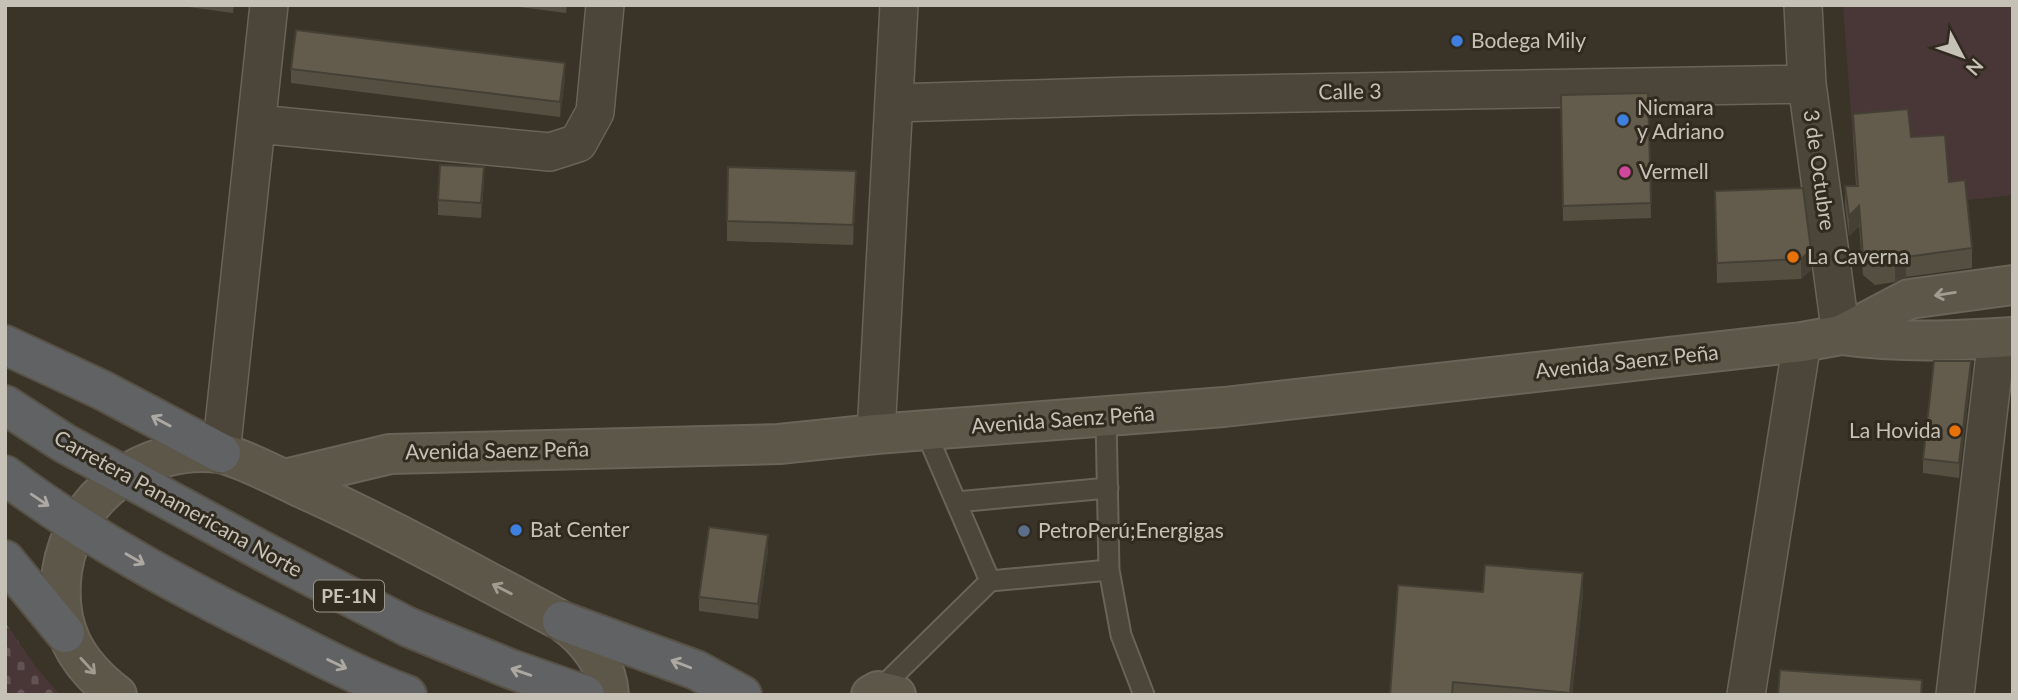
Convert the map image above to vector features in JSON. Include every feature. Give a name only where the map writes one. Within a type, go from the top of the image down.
[{"type":"highway","points":[[5,345],[102,390],[221,453]]},
{"type":"highway","name":"Carretera Panamericana Norte","points":[[5,405],[64,443],[123,476],[408,627],[508,668],[585,695]]},
{"type":"highway","points":[[5,475],[76,525],[201,598],[372,682],[407,695]]},
{"type":"highway","points":[[5,560],[65,633]]},
{"type":"highway","points":[[562,621],[696,670],[742,695]]},
{"type":"main road","name":"Avenida Saenz Peña","points":[[1841,335],[1909,299],[2013,285]]},
{"type":"main road","name":"Avenida Saenz Peña","points":[[221,453],[285,479],[330,485],[390,454],[779,444],[1224,407],[1801,342],[1841,335],[1930,342],[2005,338]]},
{"type":"main road","points":[[117,695],[82,660],[65,633],[59,594],[65,556],[76,525],[99,496],[123,476],[154,460],[187,453],[221,453]]},
{"type":"main road","points":[[330,485],[562,621],[579,634],[597,655],[609,695]]},
{"type":"street","points":[[221,453],[270,5]]},
{"type":"street","points":[[257,124],[550,152],[578,143],[595,112],[605,5]]},
{"type":"street","points":[[876,434],[899,5]]},
{"type":"street","name":"3 de Octubre","points":[[1802,5],[1807,84],[1841,335]]},
{"type":"street","name":"Calle 3","points":[[894,103],[1807,84]]},
{"type":"street","points":[[1955,695],[2005,338]]},
{"type":"street","points":[[1746,695],[1801,342]]},
{"type":"lane","points":[[1106,417],[1109,570],[1121,635],[1144,695]]},
{"type":"lane","points":[[925,430],[990,581]]},
{"type":"lane","points":[[956,502],[1108,488]]},
{"type":"lane","points":[[881,694],[990,581],[1109,570]]},
{"type":"green space","points":[[1843,5],[2013,5],[2013,195],[1858,212]]},
{"type":"green space","points":[[5,622],[35,666],[60,695],[5,695]]},
{"type":"building","points":[[296,30],[565,63],[560,102],[291,69]]},
{"type":"building","points":[[1648,93],[1651,203],[1563,206],[1561,95]]},
{"type":"building","points":[[1908,109],[1911,137],[1945,135],[1949,182],[1965,180],[1972,248],[1875,264],[1863,255],[1859,206],[1849,216],[1845,186],[1858,186],[1853,114]]},
{"type":"building","points":[[440,165],[484,167],[481,203],[438,200]]},
{"type":"building","points":[[728,167],[856,171],[853,225],[727,221]]},
{"type":"building","points":[[1803,188],[1811,250],[1801,259],[1717,263],[1715,191]]},
{"type":"building","points":[[1934,361],[1971,361],[1959,463],[1923,459]]},
{"type":"building","points":[[709,527],[768,535],[758,604],[699,597]]},
{"type":"building","points":[[1485,565],[1583,573],[1570,693],[1453,682],[1452,695],[1390,695],[1398,585],[1483,592]]},
{"type":"building","points":[[1780,670],[1922,680],[1921,695],[1778,695]]},
{"type":"place","name":"Bodega Mily","points":[[1457,41]]},
{"type":"place","name":"Nicmara y Adriano","points":[[1623,120]]},
{"type":"place","name":"Vermell","points":[[1625,172]]},
{"type":"place","name":"La Caverna","points":[[1793,257]]},
{"type":"place","name":"La Hovida","points":[[1955,431]]},
{"type":"place","name":"Bat Center","points":[[516,530]]},
{"type":"place","name":"PetroPerú;Energigas","points":[[1024,531]]}]
